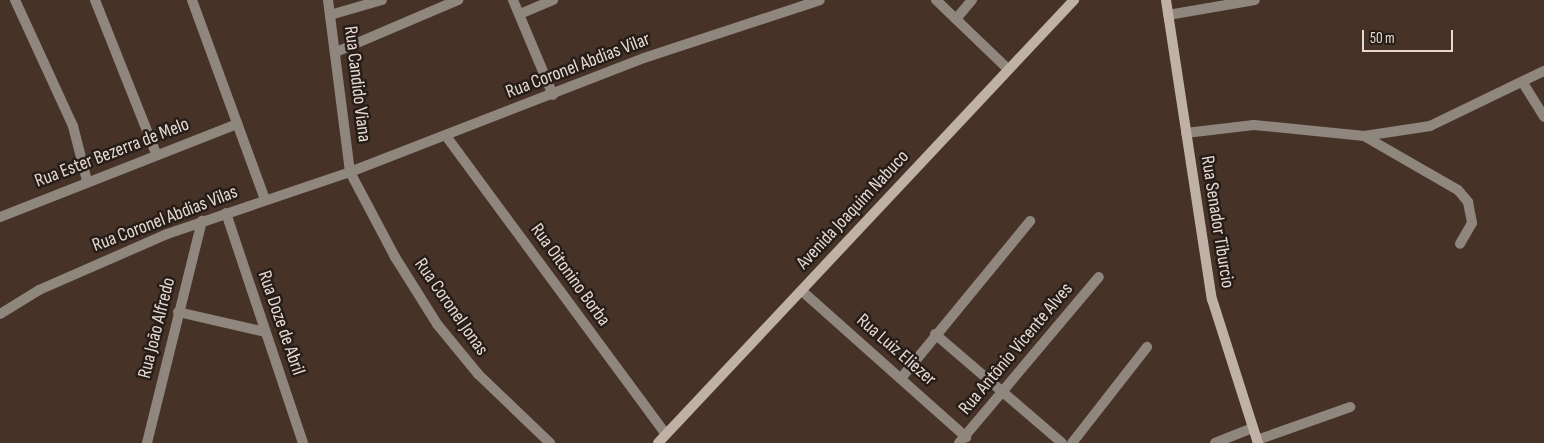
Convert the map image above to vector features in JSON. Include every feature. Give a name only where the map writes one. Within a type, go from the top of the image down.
[{"type":"street","points":[[15,0],[73,126],[87,181]]},
{"type":"street","points":[[95,0],[156,153]]},
{"type":"street","points":[[192,0],[265,200]]},
{"type":"street","name":"Rua Candido Viana","points":[[328,0],[350,172]]},
{"type":"street","points":[[330,15],[382,0]]},
{"type":"street","points":[[336,52],[458,0]]},
{"type":"street","points":[[513,0],[553,95]]},
{"type":"street","points":[[520,14],[553,0]]},
{"type":"street","name":"Rua Coronel Abdias Vilar","points":[[350,172],[553,95],[644,58],[820,0]]},
{"type":"street","points":[[936,0],[1007,68]]},
{"type":"street","points":[[956,19],[972,0]]},
{"type":"street","name":"Avenida Joaquim Nabuco","points":[[658,443],[802,291],[1007,68],[1074,0]]},
{"type":"street","name":"Rua Senador Tiburcio","points":[[1166,0],[1212,299],[1258,442]]},
{"type":"street","points":[[1168,15],[1255,0]]},
{"type":"street","points":[[1186,133],[1254,125],[1364,136],[1430,126],[1523,83],[1544,71]]},
{"type":"street","points":[[1523,83],[1544,117]]},
{"type":"street","name":"Rua Ester Bezerra de Melo","points":[[0,217],[156,153],[237,124]]},
{"type":"street","name":"Rua Oitonino Borba","points":[[446,136],[666,434]]},
{"type":"street","points":[[1364,136],[1458,190],[1468,202],[1472,224],[1460,244]]},
{"type":"street","name":"Rua Coronel Abdias Vilas","points":[[0,314],[74,274],[202,221],[350,172]]},
{"type":"street","name":"Rua Coronel Jonas","points":[[350,172],[394,257],[437,324],[478,374],[550,443]]},
{"type":"street","name":"Rua Doze de Abril","points":[[226,213],[303,443]]},
{"type":"street","name":"Rua João Alfredo","points":[[147,443],[202,221]]},
{"type":"street","points":[[902,377],[935,334],[1030,221]]},
{"type":"street","name":"Rua Antônio Vicente Alves","points":[[962,440],[1099,277]]},
{"type":"street","name":"Rua Luiz Eliezer","points":[[802,291],[902,377],[962,440]]},
{"type":"street","points":[[178,312],[265,332]]},
{"type":"street","points":[[935,334],[1062,443]]},
{"type":"street","points":[[1072,443],[1147,347]]},
{"type":"street","points":[[1258,442],[1350,406]]},
{"type":"street","points":[[1215,443],[1252,428]]}]
